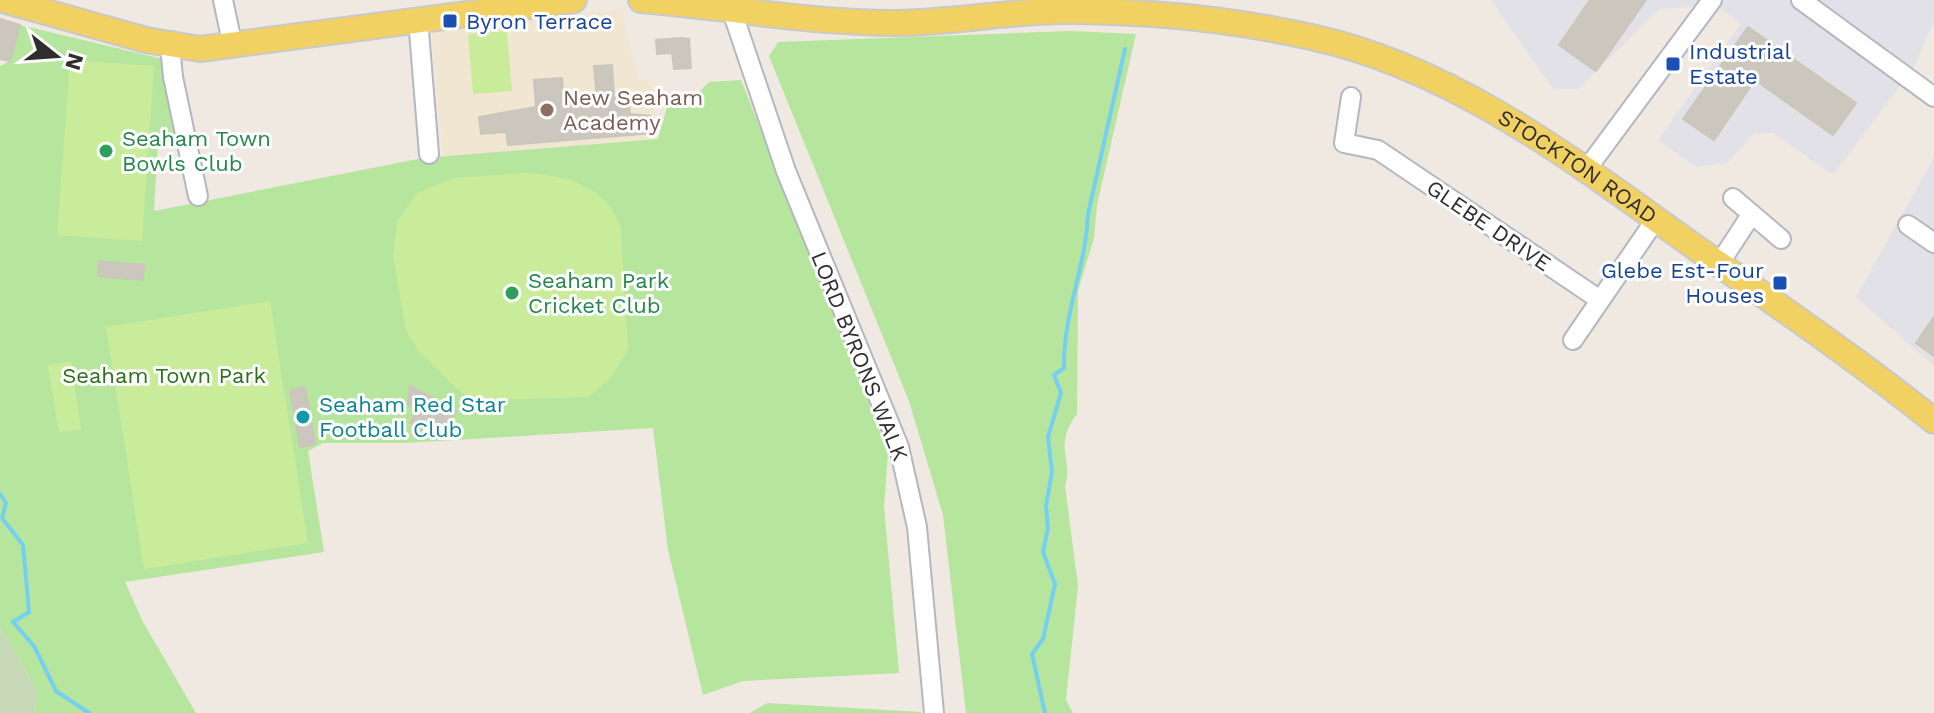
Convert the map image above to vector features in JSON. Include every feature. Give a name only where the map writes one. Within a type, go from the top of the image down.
[{"type":"main road","points":[[3,0],[170,46],[233,47],[418,19],[574,0]]},
{"type":"main road","name":"STOCKTON ROAD","points":[[641,0],[730,5],[804,20],[898,23],[1062,11],[1188,12],[1313,37],[1405,67],[1494,112],[1656,219],[1880,378],[1934,421]]},
{"type":"street","points":[[223,0],[233,47]]},
{"type":"street","points":[[1586,170],[1712,0]]},
{"type":"street","points":[[1801,0],[1934,97]]},
{"type":"street","name":"LORD BYRONS WALK","points":[[730,5],[786,171],[899,447],[917,527],[934,713]]},
{"type":"street","points":[[418,19],[429,154]]},
{"type":"street","points":[[170,46],[183,131],[198,196]]},
{"type":"street","name":"GLEBE DRIVE","points":[[1351,97],[1344,143],[1378,150],[1600,300]]},
{"type":"street","points":[[1733,198],[1781,239]]},
{"type":"street","points":[[1719,264],[1751,215]]},
{"type":"street","points":[[1573,340],[1656,219]]},
{"type":"street","points":[[1908,225],[1934,243]]},
{"type":"shaded area","points":[[1491,0],[1934,0],[1934,21],[1914,67],[1833,175],[1773,133],[1754,134],[1727,163],[1696,167],[1658,140],[1741,24],[1716,5],[1659,9],[1578,89],[1553,89]]},
{"type":"shaded area","name":"New Seaham Academy","points":[[621,10],[639,80],[651,79],[658,139],[443,157],[431,27]]},
{"type":"shaded area","points":[[1934,157],[1934,366],[1856,297]]},
{"type":"green space","name":"Seaham Town Park","points":[[20,25],[167,60],[177,140],[158,141],[154,211],[423,158],[658,139],[667,107],[675,100],[697,94],[709,82],[741,80],[888,452],[884,507],[899,673],[743,681],[703,695],[668,550],[653,428],[405,443],[323,443],[308,451],[324,552],[125,582],[143,622],[196,713],[35,713],[38,692],[0,627],[0,66],[10,61]]},
{"type":"green space","points":[[507,31],[512,91],[473,94],[468,34]]},
{"type":"green space","points":[[1070,31],[1136,34],[1097,205],[1094,238],[1078,291],[1077,414],[1065,444],[1065,486],[1078,586],[1066,700],[1073,713],[966,713],[943,515],[909,401],[769,56],[778,42]]},
{"type":"green space","name":"Seaham Town Bowls Club","points":[[70,60],[154,66],[142,241],[57,235]]},
{"type":"green space","name":"Seaham Park Cricket Club","points":[[523,173],[554,176],[583,185],[606,203],[621,230],[628,349],[611,378],[588,397],[482,400],[462,393],[420,353],[406,331],[393,255],[397,221],[417,193],[453,178]]},
{"type":"green space","points":[[270,301],[308,543],[144,569],[106,327]]},
{"type":"green space","points":[[71,361],[81,429],[59,432],[48,365]]},
{"type":"green space","points":[[0,627],[38,692],[35,713],[0,713]]},
{"type":"green space","points":[[767,703],[921,712],[921,713],[750,713]]},
{"type":"building","points":[[1590,0],[1646,0],[1596,71],[1559,45]]},
{"type":"building","points":[[0,19],[20,25],[10,61],[0,59]]},
{"type":"building","points":[[1748,27],[1856,103],[1833,135],[1755,80],[1714,140],[1683,119]]},
{"type":"building","points":[[689,39],[691,68],[674,69],[672,53],[657,54],[656,40]]},
{"type":"building","points":[[612,65],[614,98],[628,96],[630,114],[651,116],[653,133],[508,145],[506,132],[481,134],[479,117],[536,107],[534,80],[562,78],[564,103],[597,100],[594,66]]},
{"type":"building","points":[[99,261],[144,265],[143,280],[98,276]]},
{"type":"building","points":[[1934,317],[1934,356],[1916,343]]},
{"type":"building","points":[[410,386],[456,411],[446,427],[436,421],[431,429],[426,425],[422,430],[410,423],[417,411],[408,405]]},
{"type":"building","name":"Seaham Red Star Football Club","points":[[305,387],[315,444],[300,447],[290,390]]},
{"type":"waterway","points":[[1045,713],[1032,654],[1043,639],[1055,584],[1043,552],[1052,472],[1048,437],[1061,393],[1054,375],[1064,368],[1067,328],[1088,214],[1125,49]]},
{"type":"waterway","points":[[0,494],[6,503],[2,518],[23,545],[29,612],[13,622],[34,646],[56,691],[89,713]]},
{"type":"place","name":"Byron Terrace","points":[[450,21]]},
{"type":"place","name":"Industrial Estate","points":[[1673,64]]},
{"type":"place","name":"New Seaham Academy","points":[[547,110]]},
{"type":"place","name":"Seaham Town Bowls Club","points":[[106,151]]},
{"type":"place","name":"Glebe Est-Four Houses","points":[[1780,283]]},
{"type":"place","name":"Seaham Park Cricket Club","points":[[512,293]]},
{"type":"place","name":"Seaham Red Star Football Club","points":[[303,417]]}]
